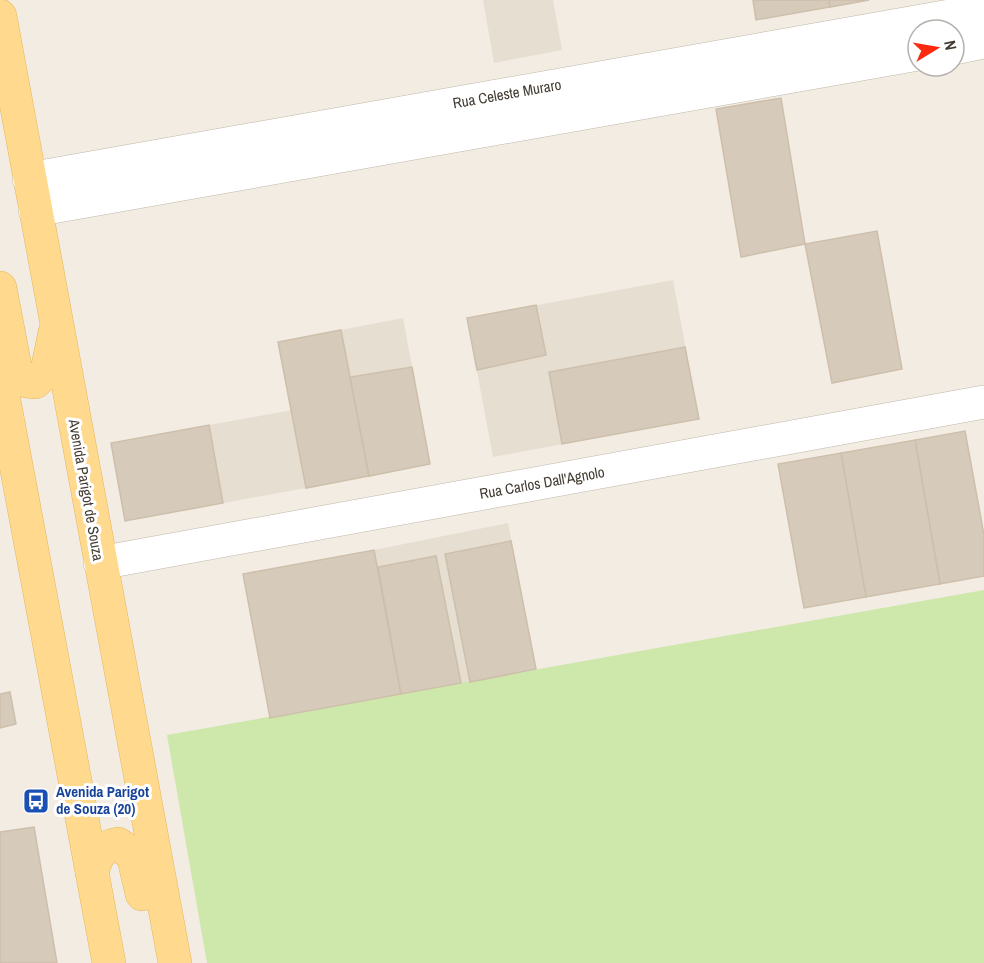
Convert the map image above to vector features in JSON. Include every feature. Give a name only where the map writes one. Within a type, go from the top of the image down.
[{"type":"main road","name":"Avenida Parigot de Souza","points":[[0,16],[99,563],[175,963]]},
{"type":"main road","points":[[0,77],[18,114]]},
{"type":"main road","points":[[0,288],[16,372],[26,381],[35,382],[47,371],[57,325]]},
{"type":"main road","points":[[0,379],[108,963]]},
{"type":"main road","points":[[92,872],[97,857],[107,846],[118,844],[133,855],[158,963]]},
{"type":"street","name":"Rua Celeste Muraro","points":[[32,195],[569,99],[984,10]]},
{"type":"street","points":[[966,46],[984,42]]},
{"type":"street","name":"Rua Celeste Muraro","points":[[569,99],[906,56]]},
{"type":"street","name":"Rua Carlos Dall'Agnolo","points":[[99,563],[984,402]]},
{"type":"shaded area","points":[[483,0],[553,0],[562,50],[494,63]]},
{"type":"shaded area","points":[[673,280],[699,419],[493,457],[467,318]]},
{"type":"shaded area","points":[[403,318],[430,464],[369,476],[341,330]]},
{"type":"shaded area","points":[[292,410],[306,488],[125,521],[111,443]]},
{"type":"shaded area","points":[[508,523],[536,669],[401,694],[374,550]]},
{"type":"green space","points":[[984,590],[984,963],[207,963],[167,735]]},
{"type":"building","points":[[753,0],[829,0],[830,7],[756,20]]},
{"type":"building","points":[[829,0],[869,0],[830,7]]},
{"type":"building","points":[[781,98],[805,244],[741,257],[716,109]]},
{"type":"building","points":[[877,231],[902,369],[832,383],[805,244]]},
{"type":"building","points":[[536,305],[546,355],[477,370],[467,318]]},
{"type":"building","points":[[341,330],[369,476],[306,488],[278,342]]},
{"type":"building","points":[[685,347],[699,419],[562,444],[549,372]]},
{"type":"building","points":[[412,367],[430,464],[369,476],[350,377]]},
{"type":"building","points":[[209,425],[223,503],[125,521],[111,443]]},
{"type":"building","points":[[965,431],[984,535],[984,576],[940,584],[915,440]]},
{"type":"building","points":[[915,440],[940,584],[866,597],[841,453]]},
{"type":"building","points":[[841,453],[866,597],[804,608],[778,464]]},
{"type":"building","points":[[511,541],[536,669],[470,682],[445,554]]},
{"type":"building","points":[[374,550],[401,694],[270,718],[243,574]]},
{"type":"building","points":[[436,556],[461,683],[401,694],[378,567]]},
{"type":"building","points":[[10,692],[16,724],[0,728],[0,694]]},
{"type":"building","points":[[34,827],[57,963],[0,963],[0,832]]},
{"type":"place","name":"Avenida Parigot de Souza (20)","points":[[36,801]]}]
